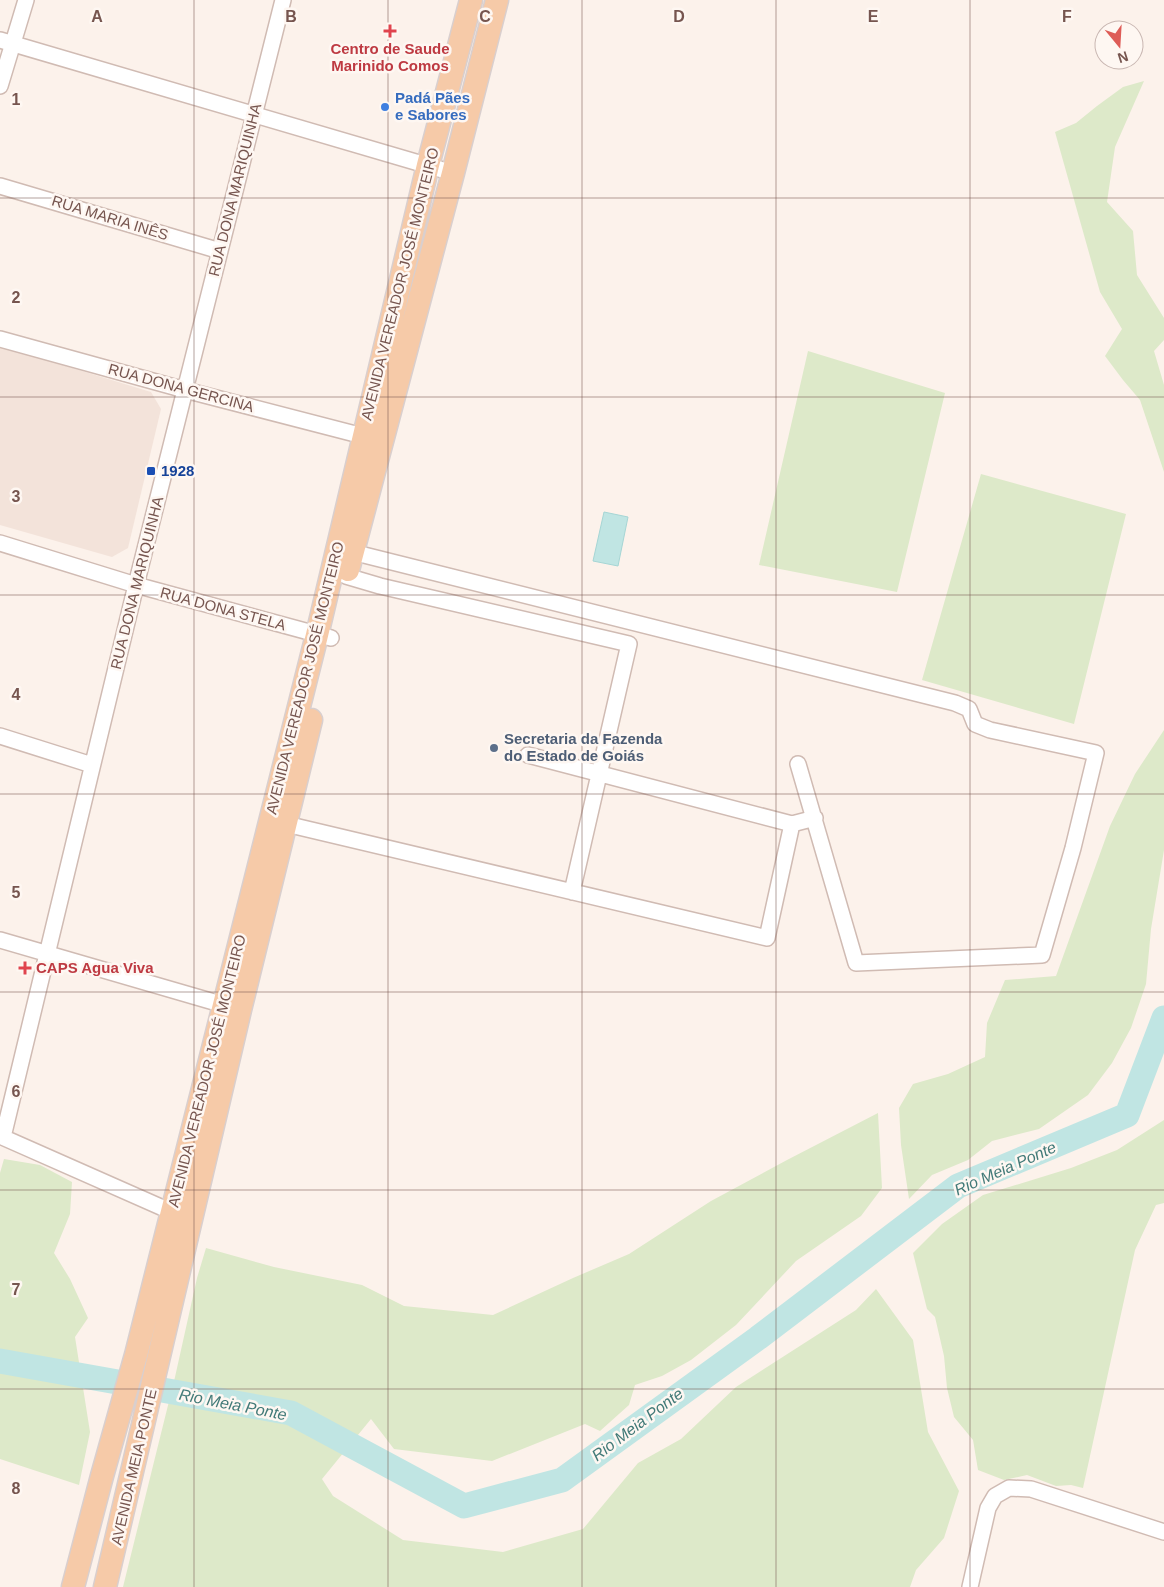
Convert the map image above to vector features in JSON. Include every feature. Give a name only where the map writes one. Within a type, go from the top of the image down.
[{"type":"main road","name":"AVENIDA VEREADOR JOSÉ MONTEIRO","points":[[136,1355],[172,1212],[286,824],[363,436],[428,165],[471,0]]},
{"type":"main road","name":"AVENIDA VEREADOR JOSÉ MONTEIRO","points":[[163,1346],[232,1008],[324,637],[346,576],[497,0]]},
{"type":"main road","name":"AVENIDA MEIA PONTE","points":[[105,1587],[163,1346]]},
{"type":"main road","name":"AVENIDA MEIA PONTE","points":[[73,1587],[136,1355]]},
{"type":"street","points":[[0,86],[6,42],[26,0]]},
{"type":"street","name":"RUA DONA MARIQUINHA","points":[[1,1136],[136,585],[283,0]]},
{"type":"street","points":[[6,42],[453,173]]},
{"type":"street","name":"RUA MARIA INÊS","points":[[0,186],[220,251]]},
{"type":"street","name":"RUA DONA GERCINA","points":[[0,339],[185,390],[363,436]]},
{"type":"street","name":"RUA DONA STELA","points":[[0,543],[136,585],[324,637]]},
{"type":"street","points":[[352,552],[955,703],[970,709],[975,724],[990,730],[1096,753],[1073,848],[1042,955],[856,963],[798,764]]},
{"type":"street","points":[[346,576],[380,586],[629,644],[572,892]]},
{"type":"street","points":[[0,736],[92,765]]},
{"type":"street","points":[[528,755],[792,824],[814,818]]},
{"type":"street","points":[[286,824],[767,938],[792,824]]},
{"type":"street","points":[[0,940],[232,1008]]},
{"type":"street","points":[[1,1136],[172,1212]]},
{"type":"street","points":[[970,1587],[988,1508],[995,1496],[1009,1488],[1031,1489],[1164,1532]]},
{"type":"shaded area","points":[[0,346],[151,392],[161,409],[128,548],[112,557],[0,525]]},
{"type":"green space","points":[[1144,81],[1115,147],[1107,202],[1133,231],[1137,275],[1164,318],[1164,340],[1154,351],[1164,385],[1164,472],[1140,400],[1105,356],[1122,329],[1100,292],[1055,132],[1076,123],[1123,87]]},
{"type":"green space","points":[[808,351],[945,393],[897,592],[759,565]]},
{"type":"green space","points":[[981,474],[1126,514],[1074,724],[922,680]]},
{"type":"green space","points":[[1164,730],[1164,850],[1151,929],[1146,984],[1131,1028],[1112,1063],[1088,1095],[1039,1129],[992,1141],[968,1160],[932,1175],[909,1199],[901,1145],[899,1108],[913,1084],[948,1074],[985,1057],[987,1023],[1005,980],[1056,976],[1110,826],[1135,774]]},
{"type":"green space","points":[[878,1113],[882,1188],[861,1216],[796,1261],[736,1325],[691,1360],[662,1376],[635,1385],[629,1405],[600,1431],[585,1424],[492,1461],[394,1449],[371,1419],[322,1479],[333,1496],[403,1540],[503,1552],[583,1529],[638,1463],[681,1439],[736,1387],[856,1310],[876,1289],[913,1340],[928,1432],[959,1491],[944,1538],[916,1570],[910,1587],[123,1587],[175,1377],[197,1278],[206,1248],[274,1267],[362,1285],[404,1306],[493,1315],[629,1254],[711,1201]]},
{"type":"green space","points":[[1164,1120],[1164,1203],[1156,1205],[1135,1250],[1083,1488],[1071,1485],[1056,1486],[1027,1475],[1004,1480],[978,1470],[973,1440],[954,1417],[947,1388],[944,1356],[935,1317],[927,1309],[913,1253],[942,1224],[983,1195],[1071,1168],[1117,1150]]},
{"type":"green space","points":[[4,1159],[40,1165],[72,1182],[70,1214],[54,1253],[70,1279],[88,1318],[75,1337],[90,1432],[79,1485],[0,1459],[0,1173]]},
{"type":"water","points":[[604,512],[628,517],[618,566],[593,561]]},
{"type":"waterway","name":"Rio Meia Ponte","points":[[0,1361],[291,1413],[464,1506],[562,1480],[758,1338],[958,1186],[1127,1115],[1164,1018]]},
{"type":"place","name":"Centro de Saude Marinido Comos","points":[[390,31]]},
{"type":"place","name":"Padá Pães e Sabores","points":[[385,107]]},
{"type":"place","name":"1928","points":[[151,471]]},
{"type":"place","name":"Secretaria da Fazenda do Estado de Goiás","points":[[494,748]]},
{"type":"place","name":"CAPS Agua Viva","points":[[25,968]]}]
